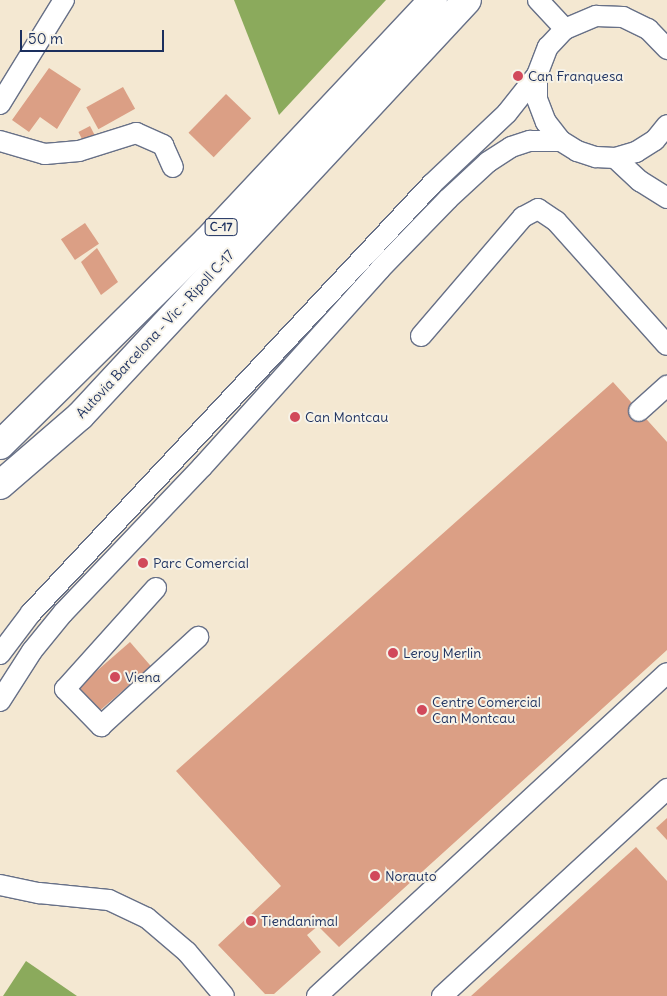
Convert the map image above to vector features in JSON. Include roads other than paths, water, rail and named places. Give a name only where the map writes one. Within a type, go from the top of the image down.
[{"type":"highway","name":"Autovia Barcelona - Vic - Ripoll C-17","points":[[0,445],[207,241],[433,0]]},
{"type":"highway","name":"Autovia Barcelona - Vic - Ripoll C-17","points":[[0,486],[80,416],[467,0]]},
{"type":"street","points":[[0,104],[64,0]]},
{"type":"street","points":[[538,0],[565,29]]},
{"type":"street","points":[[0,654],[31,613],[432,184],[507,113],[537,75],[548,47],[565,29],[596,16],[623,17],[648,29],[667,49]]},
{"type":"street","points":[[537,75],[537,99],[543,114],[561,141]]},
{"type":"street","points":[[0,701],[57,619],[202,467],[380,269],[448,199],[488,162],[511,147],[530,141],[561,141],[596,157],[615,158],[636,152],[655,140],[667,125]]},
{"type":"street","points":[[0,141],[45,154],[79,151],[136,133],[164,146],[174,167]]},
{"type":"street","points":[[615,158],[640,181],[667,198]]},
{"type":"street","points":[[421,336],[523,217],[538,209],[556,221],[667,345]]},
{"type":"street","points":[[639,411],[667,386]]},
{"type":"street","points":[[156,588],[65,689],[101,726],[198,637]]},
{"type":"street","points":[[317,996],[667,673]]},
{"type":"street","points":[[442,996],[667,789]]},
{"type":"street","points":[[0,885],[39,893],[109,900],[146,918],[187,952],[224,996]]},
{"type":"place","name":"Can Franquesa","points":[[518,76]]},
{"type":"place","name":"Can Montcau","points":[[295,417]]},
{"type":"place","name":"Parc Comercial","points":[[143,563]]},
{"type":"place","name":"Leroy Merlin","points":[[393,653]]},
{"type":"place","name":"Viena","points":[[115,677]]},
{"type":"place","name":"Centre Comercial Can Montcau","points":[[422,710]]},
{"type":"place","name":"Norauto","points":[[375,876]]},
{"type":"place","name":"Tiendanimal","points":[[251,921]]}]
